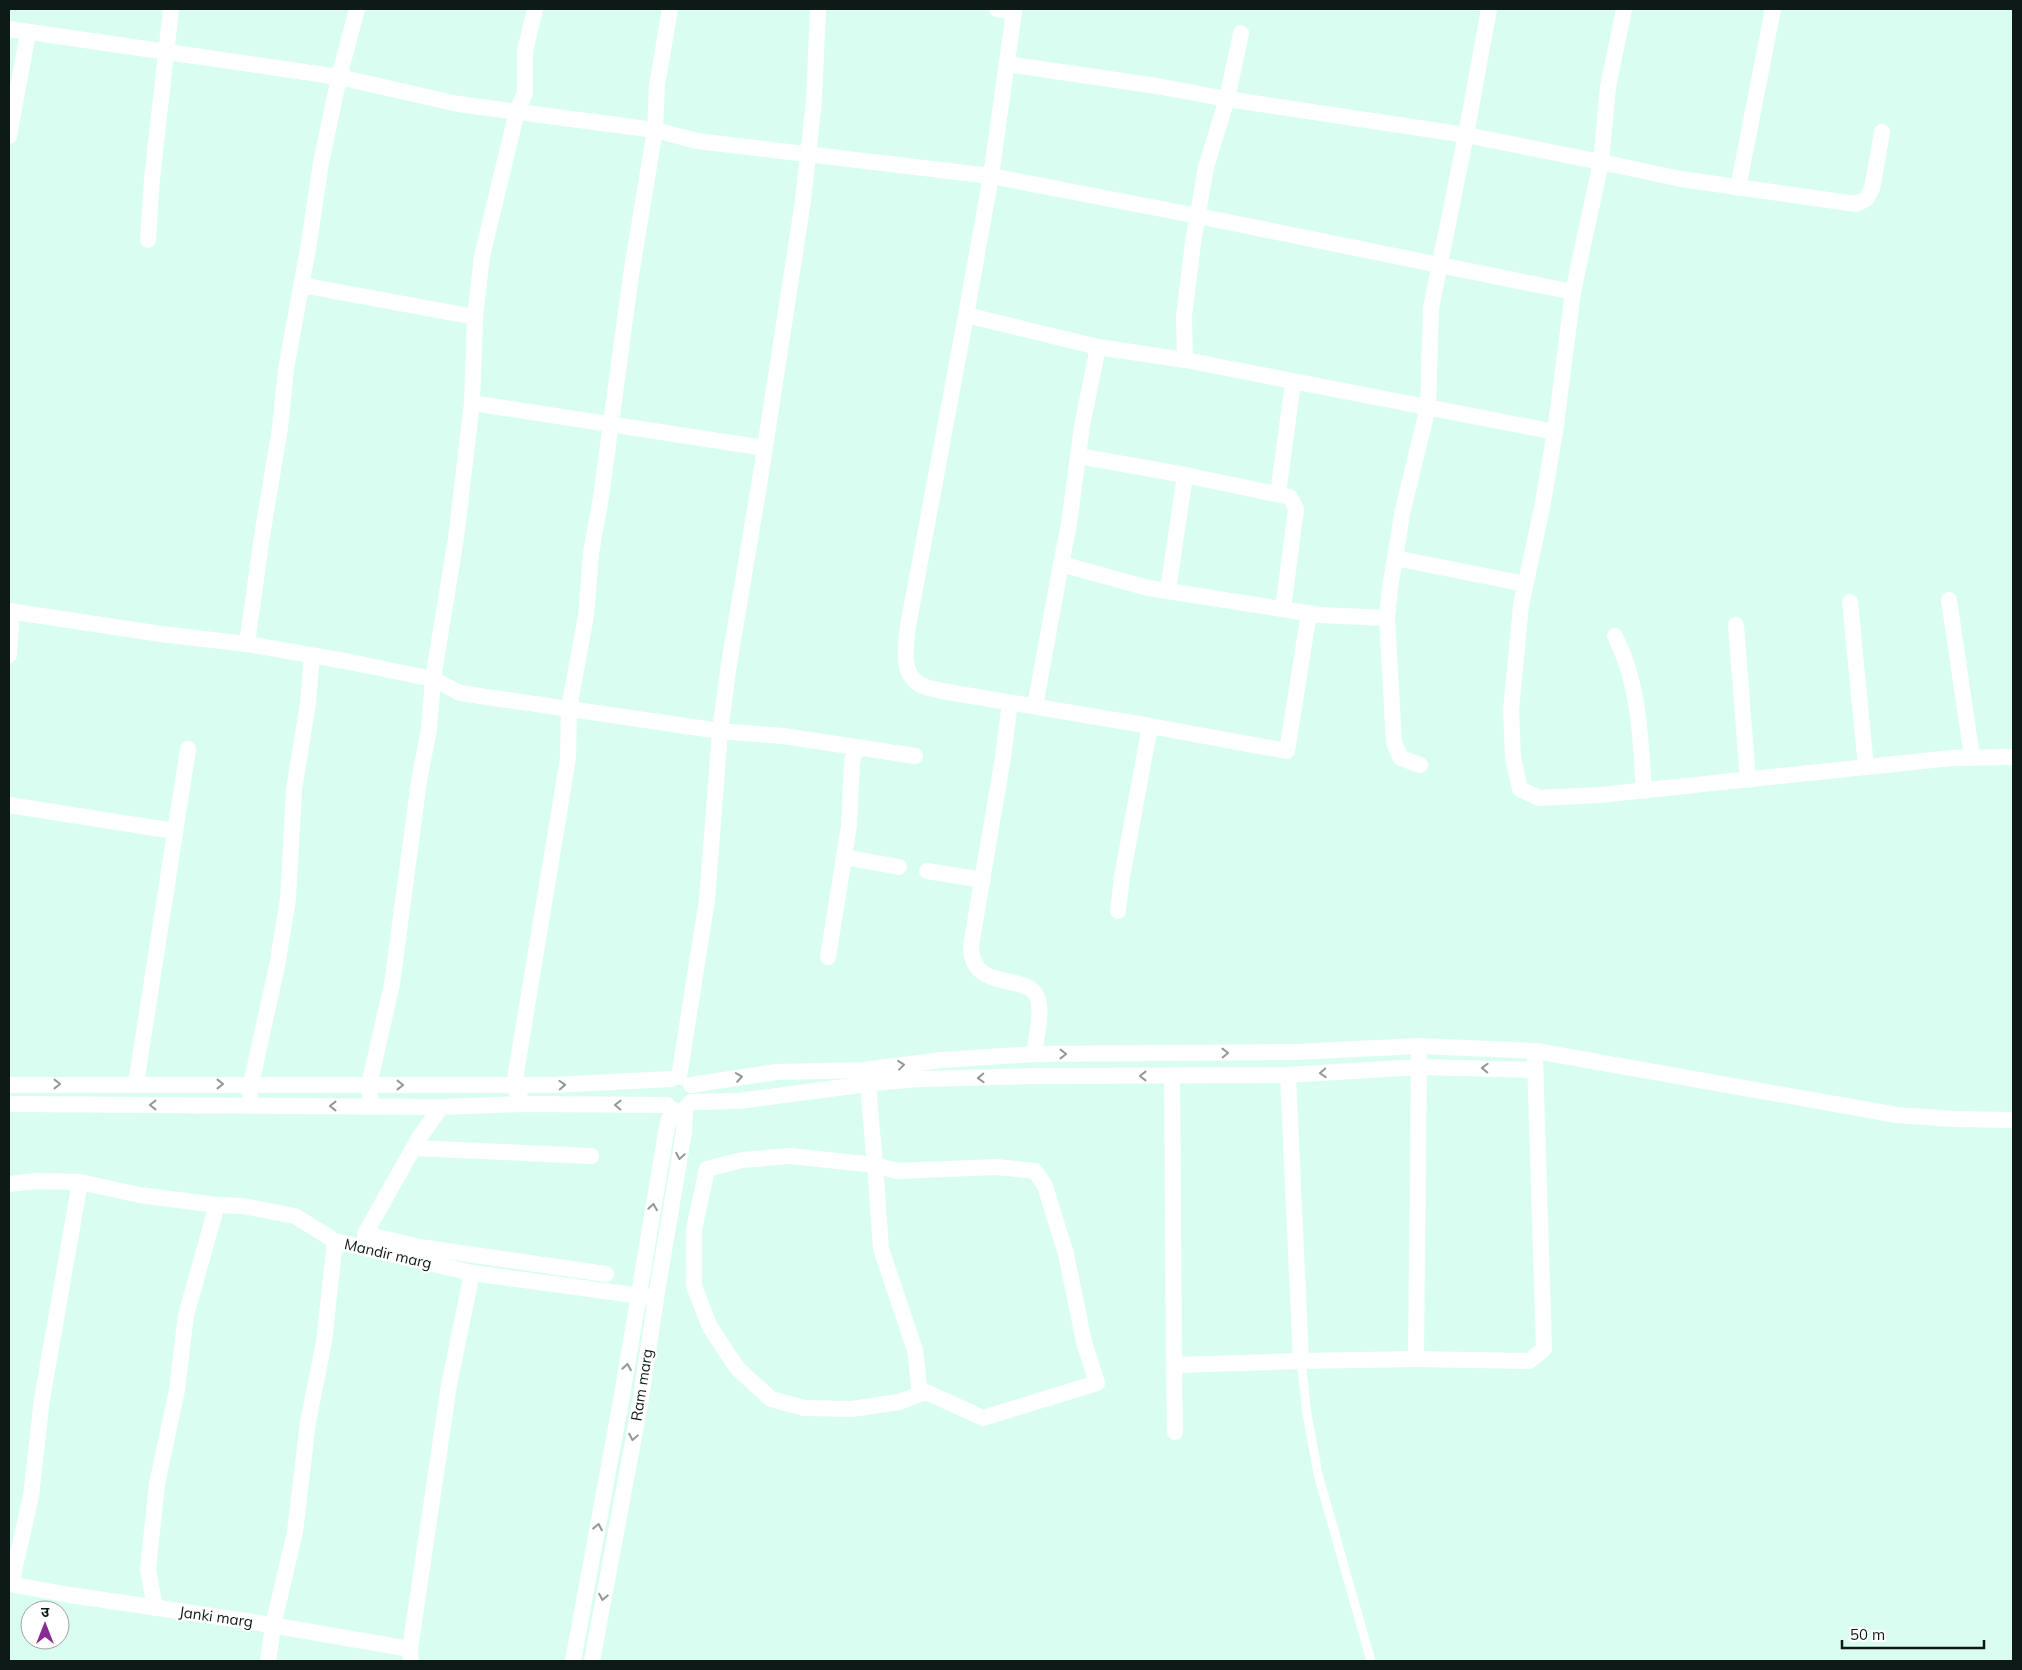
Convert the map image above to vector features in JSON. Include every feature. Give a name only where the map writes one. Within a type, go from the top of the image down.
[{"type":"street","points":[[148,240],[152,178],[170,9]]},
{"type":"street","points":[[247,644],[280,428],[286,369],[321,163],[339,77],[358,9]]},
{"type":"street","points":[[371,1106],[369,1085],[392,984],[419,781],[428,729],[433,678],[456,538],[472,402],[475,317],[482,256],[517,111],[525,93],[525,51],[535,9]]},
{"type":"street","points":[[523,1104],[514,1085],[568,758],[569,708],[586,616],[591,553],[631,275],[655,130],[657,86],[670,9]]},
{"type":"street","points":[[680,1080],[707,900],[720,731],[729,664],[765,448],[809,154],[814,101],[818,9]]},
{"type":"street","points":[[997,9],[1014,12],[991,176],[966,315],[944,422],[904,654],[909,671],[919,684],[942,691],[1287,751],[1309,613]]},
{"type":"street","points":[[1420,764],[1401,758],[1394,743],[1387,618],[1402,514],[1428,407],[1431,308],[1489,9]]},
{"type":"street","points":[[1624,9],[1608,88],[1601,162],[1574,292],[1555,432],[1542,508],[1525,584],[1518,632],[1510,710],[1513,758],[1520,789],[1539,798],[1644,791],[1972,757],[2013,757]]},
{"type":"street","points":[[1738,188],[1773,9]]},
{"type":"street","points":[[9,29],[339,77],[458,104],[655,130],[696,141],[991,176],[1574,292]]},
{"type":"street","points":[[9,136],[28,33]]},
{"type":"street","points":[[1185,360],[1184,316],[1206,167],[1227,99],[1241,33]]},
{"type":"street","points":[[1007,64],[1466,135],[1681,180],[1856,204],[1866,199],[1872,189],[1882,132]]},
{"type":"street","points":[[301,285],[475,317]]},
{"type":"street","points":[[966,315],[1098,347],[1185,360],[1555,432]]},
{"type":"street","points":[[1035,706],[1061,564],[1082,426],[1098,347]]},
{"type":"street","points":[[1278,494],[1293,382]]},
{"type":"street","points":[[472,402],[765,448]]},
{"type":"street","points":[[1078,456],[1185,475],[1290,497],[1296,509],[1283,609]]},
{"type":"street","points":[[1168,590],[1185,475]]},
{"type":"street","points":[[1395,558],[1525,584]]},
{"type":"street","points":[[1061,564],[1148,588],[1309,613],[1387,618]]},
{"type":"street","points":[[1949,600],[1972,757]]},
{"type":"street","points":[[1850,602],[1866,767]]},
{"type":"street","points":[[9,655],[10,611],[160,634],[247,644],[433,678],[460,693],[720,731],[783,736],[915,756]]},
{"type":"street","points":[[1736,625],[1748,780]]},
{"type":"street","points":[[1615,636],[1626,657],[1639,715],[1644,791]]},
{"type":"street","points":[[250,1105],[251,1084],[277,966],[288,899],[294,790],[308,703],[312,656]]},
{"type":"street","points":[[1010,702],[983,880],[970,946],[970,959],[975,967],[984,974],[1031,989],[1036,996],[1039,1006],[1034,1054]]},
{"type":"street","points":[[1118,911],[1122,877],[1150,726]]},
{"type":"street","points":[[828,957],[849,826],[852,762],[856,746]]},
{"type":"street","points":[[136,1084],[188,749]]},
{"type":"street","points":[[9,805],[174,831]]},
{"type":"street","points":[[844,857],[899,867]]},
{"type":"street","points":[[927,871],[983,880]]},
{"type":"street","points":[[9,1084],[514,1085],[614,1083],[776,1072],[864,1070],[942,1060],[1034,1054],[1294,1052],[1419,1046],[1536,1051],[1897,1116],[2013,1120]]},
{"type":"street","points":[[1416,1359],[1419,1046]]},
{"type":"street","points":[[1174,1365],[1416,1359],[1529,1361],[1544,1349],[1534,1070],[1536,1051]]},
{"type":"street","points":[[9,1104],[441,1107],[523,1104],[679,1106],[738,1101],[920,1079],[1041,1076],[1288,1075],[1418,1067],[1534,1070]]},
{"type":"street","points":[[1288,1075],[1301,1361]]},
{"type":"street","points":[[1172,1076],[1175,1432]]},
{"type":"street","points":[[679,1106],[663,1101],[662,1091],[666,1082],[680,1080]]},
{"type":"street","points":[[574,1661],[639,1297],[667,1127],[679,1106],[694,1093],[680,1080]]},
{"type":"street","points":[[868,1085],[881,1249],[915,1350],[920,1394]]},
{"type":"street","name":"Ram marg","points":[[592,1661],[640,1404],[684,1132],[679,1106]]},
{"type":"street","points":[[441,1107],[414,1148],[365,1234],[420,1247],[606,1274]]},
{"type":"street","points":[[414,1148],[591,1156]]},
{"type":"street","points":[[790,1156],[875,1165],[896,1171],[997,1167],[1035,1171],[1045,1186],[1066,1254],[1084,1342],[1097,1383],[983,1418],[926,1392],[899,1402],[852,1409],[804,1408],[771,1399],[737,1368],[710,1327],[694,1286],[694,1229],[707,1169],[742,1160],[790,1156]]},
{"type":"street","name":"Mandir marg","points":[[9,1184],[36,1181],[80,1182],[139,1195],[217,1205],[243,1206],[295,1216],[335,1241],[472,1273],[656,1298]]},
{"type":"street","points":[[10,1584],[31,1496],[42,1399],[80,1182]]},
{"type":"street","points":[[155,1608],[148,1569],[157,1484],[177,1390],[186,1315],[217,1205]]},
{"type":"street","points":[[268,1661],[273,1626],[295,1532],[308,1422],[324,1342],[335,1241]]},
{"type":"street","points":[[411,1655],[449,1384],[472,1273]]},
{"type":"street","name":"Janki marg","points":[[10,1584],[273,1626],[411,1655]]},
{"type":"lane","points":[[1301,1361],[1307,1414],[1318,1474],[1371,1661]]}]
